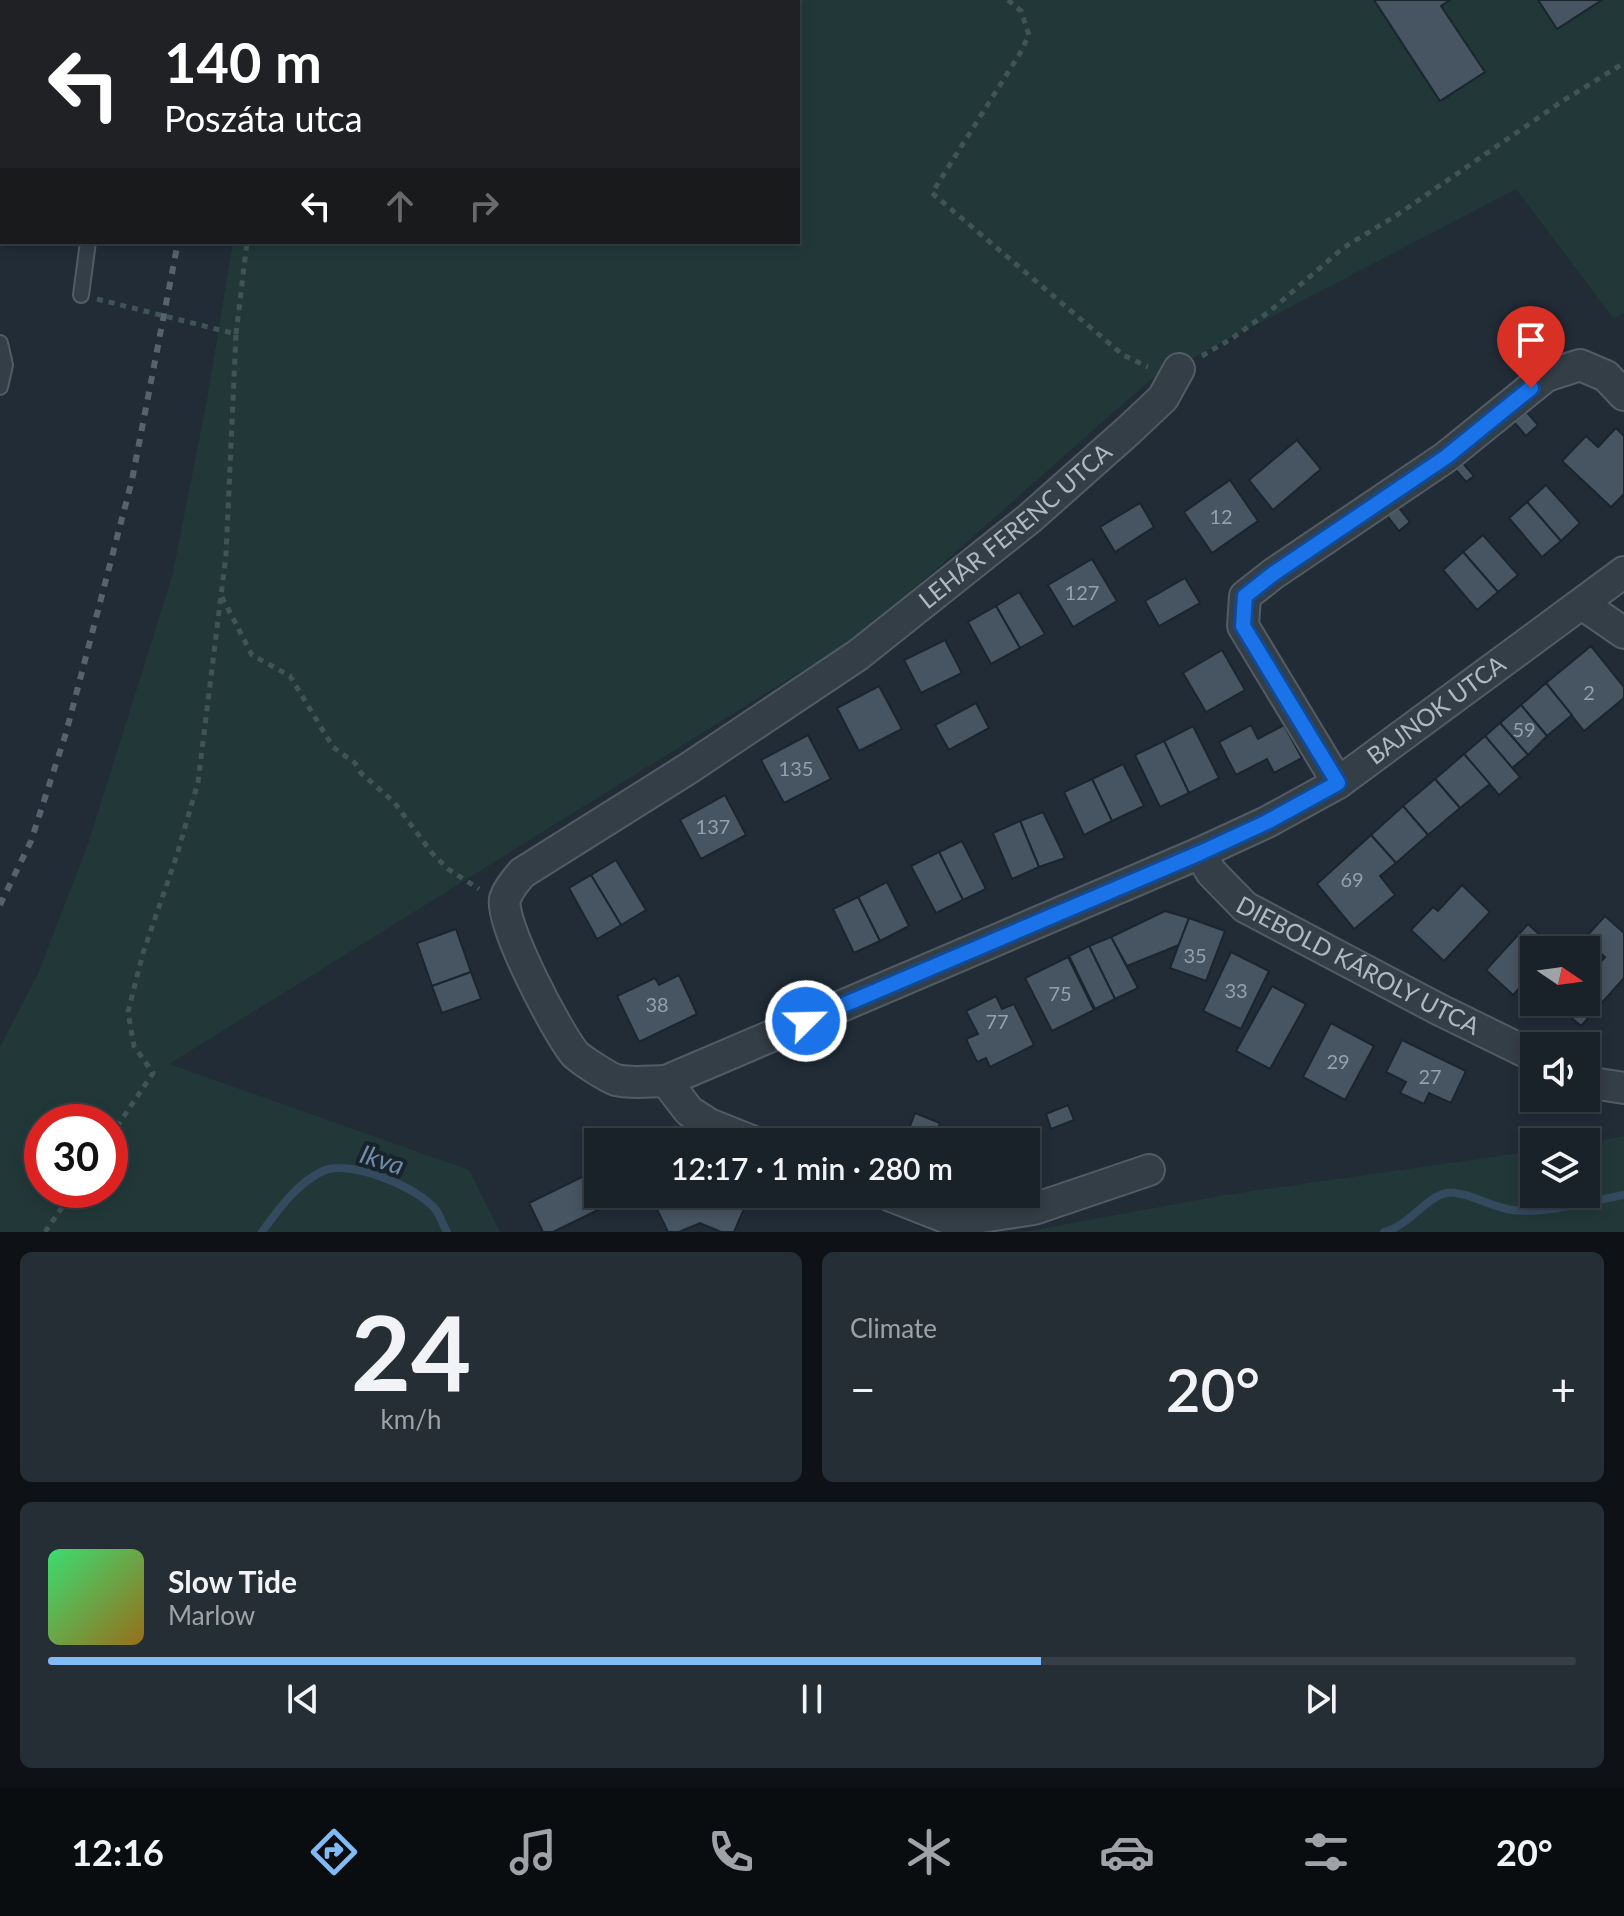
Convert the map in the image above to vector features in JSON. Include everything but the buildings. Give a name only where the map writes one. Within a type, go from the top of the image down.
[{"type":"street","points":[[1338,783],[1243,626],[1245,596],[1446,457],[1546,376],[1580,365],[1606,376],[1624,395]]},
{"type":"street","name":"LEHÁR FERENC UTCA","points":[[506,916],[505,900],[522,873],[689,768],[858,655],[1041,509],[1163,398],[1179,369]]},
{"type":"street","name":"BAJNOK UTCA","points":[[506,916],[511,934],[576,1055],[616,1080],[666,1081],[1267,822],[1338,783],[1624,572]]},
{"type":"street","points":[[1582,604],[1624,633]]},
{"type":"street","name":"DIEBOLD KÁROLY UTCA","points":[[1200,853],[1211,872],[1245,907],[1520,1049]]},
{"type":"street","points":[[666,1081],[689,1111],[719,1128]]},
{"type":"street","points":[[1600,1084],[1624,1088]]},
{"type":"street","points":[[1040,1207],[1149,1170]]},
{"type":"street","points":[[922,1208],[955,1221],[1037,1208]]},
{"type":"lane","points":[[81,295],[88,244]]},
{"type":"lane","points":[[0,343],[5,365],[0,387]]},
{"type":"path","points":[[1008,0],[1021,11],[1029,35],[932,193],[1123,355],[1153,370],[1179,369],[1231,339],[1270,311],[1343,248],[1624,63]]},
{"type":"path","points":[[128,1110],[153,1073],[134,1046],[128,1012],[143,953],[198,782],[226,555],[236,334],[247,244]]},
{"type":"path","points":[[81,295],[236,334]]},
{"type":"path","points":[[221,596],[252,655],[290,676],[333,747],[355,763],[361,773],[394,802],[432,853],[448,869],[473,884],[506,916]]},
{"type":"path","points":[[45,1232],[62,1208]]},
{"type":"green space","points":[[800,0],[1624,0],[1624,313],[1614,319],[1516,189],[1150,380],[850,641],[169,1064],[469,1170],[500,1232],[0,1232],[0,1047],[38,974],[88,844],[172,577],[207,400],[233,244],[800,244]]},
{"type":"green space","points":[[1624,1136],[1624,1232],[1024,1232],[1225,1195],[1520,1153],[1520,1208],[1600,1208],[1600,1141]]},
{"type":"waterway","name":"Ikva","points":[[262,1232],[305,1182],[335,1168],[383,1177],[415,1193],[436,1210],[447,1232]]},
{"type":"waterway","name":"Ikva","points":[[1384,1232],[1402,1224],[1432,1200],[1447,1193],[1462,1194],[1505,1209],[1526,1211],[1554,1209],[1624,1195]]},
{"type":"railway","points":[[0,905],[31,841],[66,733],[132,480],[178,244]]},
{"type":"route","points":[[806,1021],[1200,853],[1267,822],[1338,783],[1243,626],[1245,596],[1446,457],[1531,388]]}]
